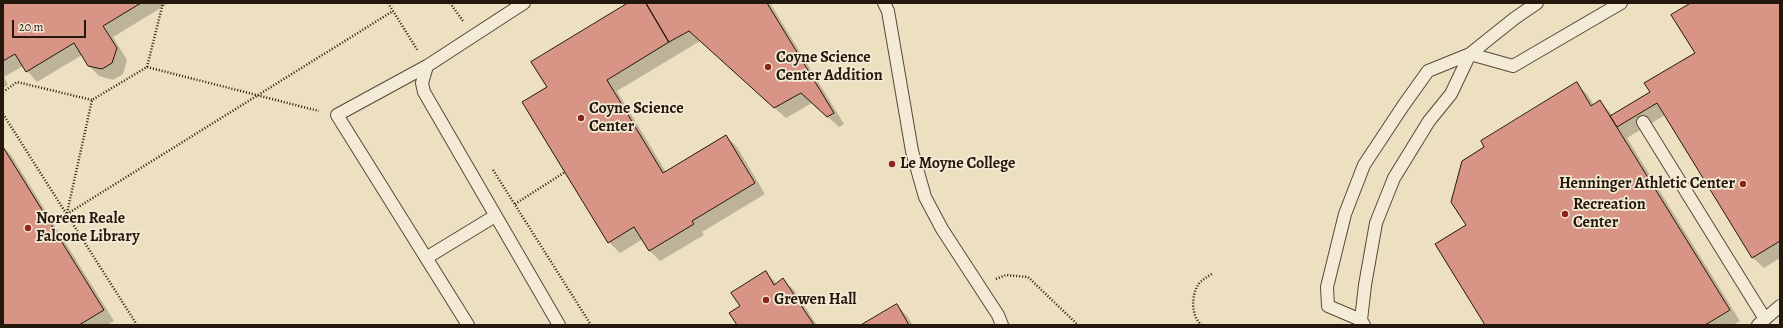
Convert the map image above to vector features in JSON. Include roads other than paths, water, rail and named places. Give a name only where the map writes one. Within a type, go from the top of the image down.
[{"type":"lane","points":[[468,325],[337,115],[427,66],[524,3]]},
{"type":"lane","points":[[884,3],[888,11],[912,151],[925,197],[942,229],[998,315],[1002,325]]},
{"type":"lane","points":[[1470,54],[1451,94],[1429,121],[1394,178],[1376,223],[1364,285],[1362,323],[1328,306],[1327,286],[1345,214],[1364,166],[1428,71],[1470,54],[1515,18],[1537,3]]},
{"type":"lane","points":[[1470,54],[1513,66],[1621,3]]},
{"type":"lane","points":[[427,66],[422,83],[424,92],[559,325]]},
{"type":"lane","points":[[1642,122],[1761,322],[1780,306]]},
{"type":"lane","points":[[426,258],[495,216]]},
{"type":"place","name":"Coyne Science Center Addition","points":[[768,67]]},
{"type":"place","name":"Coyne Science Center","points":[[581,118]]},
{"type":"place","name":"Le Moyne College","points":[[892,164]]},
{"type":"place","name":"Henninger Athletic Center","points":[[1743,184]]},
{"type":"place","name":"Recreation Center","points":[[1565,214]]},
{"type":"place","name":"Noreen Reale Falcone Library","points":[[28,228]]},
{"type":"place","name":"Grewen Hall","points":[[766,300]]}]
